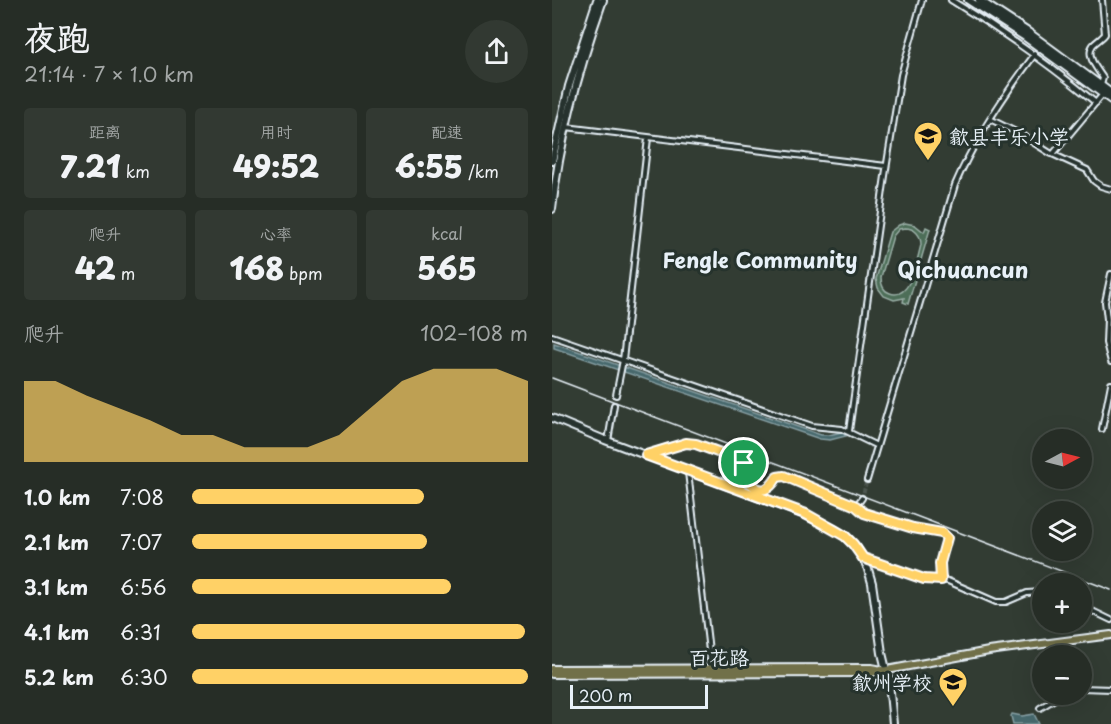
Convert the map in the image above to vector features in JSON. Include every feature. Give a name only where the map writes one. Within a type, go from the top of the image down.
[{"type":"main road","points":[[552,161],[568,86],[597,0]]},
{"type":"main road","points":[[552,209],[565,127],[580,68],[603,0]]},
{"type":"main road","points":[[968,0],[1111,100]]},
{"type":"main road","points":[[980,0],[1111,93]]},
{"type":"main road","points":[[552,418],[806,514],[845,536],[863,558],[869,571],[889,682],[893,724]]},
{"type":"main road","name":"百花路","points":[[552,674],[871,673],[989,651],[1111,635]]},
{"type":"main road","name":"百花路","points":[[552,669],[871,668],[886,670]]},
{"type":"street","points":[[849,431],[901,75],[922,0]]},
{"type":"street","points":[[951,0],[1035,54],[1096,103]]},
{"type":"street","points":[[1101,85],[1103,77],[1095,66],[1091,51],[1105,33],[1102,0]]},
{"type":"street","points":[[867,480],[951,197],[965,164],[990,119],[1035,54]]},
{"type":"street","points":[[1053,154],[1103,94]]},
{"type":"street","points":[[990,119],[1087,170],[1101,186],[1111,189]]},
{"type":"street","points":[[565,127],[886,166]]},
{"type":"street","points":[[616,394],[622,362],[648,138]]},
{"type":"street","points":[[1111,274],[1105,300],[1106,344],[1111,362]]},
{"type":"street","points":[[552,336],[812,426],[849,431],[877,446]]},
{"type":"street","points":[[1102,429],[1111,384]]},
{"type":"street","points":[[608,441],[614,405]]},
{"type":"street","points":[[646,455],[686,443],[694,443],[742,461],[746,467],[749,482],[759,489],[764,490],[770,487],[777,477],[784,476],[856,506],[864,513],[946,536],[940,563],[941,580]]},
{"type":"street","points":[[688,471],[711,668]]},
{"type":"street","points":[[856,506],[862,498]]},
{"type":"street","points":[[863,558],[924,579],[951,582],[996,602],[1006,602],[1032,593]]},
{"type":"street","points":[[1092,611],[1111,620]]},
{"type":"street","points":[[1092,688],[1111,688]]},
{"type":"street","points":[[1040,708],[1045,705]]},
{"type":"green space","points":[[905,223],[915,225],[924,232],[926,227],[930,229],[908,304],[903,302],[904,298],[894,300],[884,296],[878,288],[876,279],[890,232]],"holes":[[[905,228],[917,233],[921,245],[908,285],[897,294],[890,293],[883,287],[881,277],[893,236],[899,229]]]},
{"type":"water","points":[[554,343],[821,435],[841,432],[846,436],[830,440],[820,439],[554,348]]},
{"type":"water","points":[[1012,714],[1022,716],[1034,714],[1039,724],[1013,724]]},
{"type":"tunnel","points":[[862,498],[867,480]]},
{"type":"railway","points":[[552,378],[1111,590]]},
{"type":"place","name":"歙县丰乐小学","points":[[928,162]]},
{"type":"place","name":"歙州学校","points":[[953,708]]},
{"type":"district","name":"Fengle Community","points":[[760,259]]},
{"type":"district","name":"Qichuancun","points":[[963,268]]},
{"type":"route","points":[[691,443],[744,463],[749,482],[759,489],[764,490],[770,487],[777,477],[784,476],[856,506],[864,513],[913,528],[944,534],[947,538],[940,563],[941,580],[924,579],[863,558],[845,536],[806,514],[646,455],[669,447],[691,443]]}]
